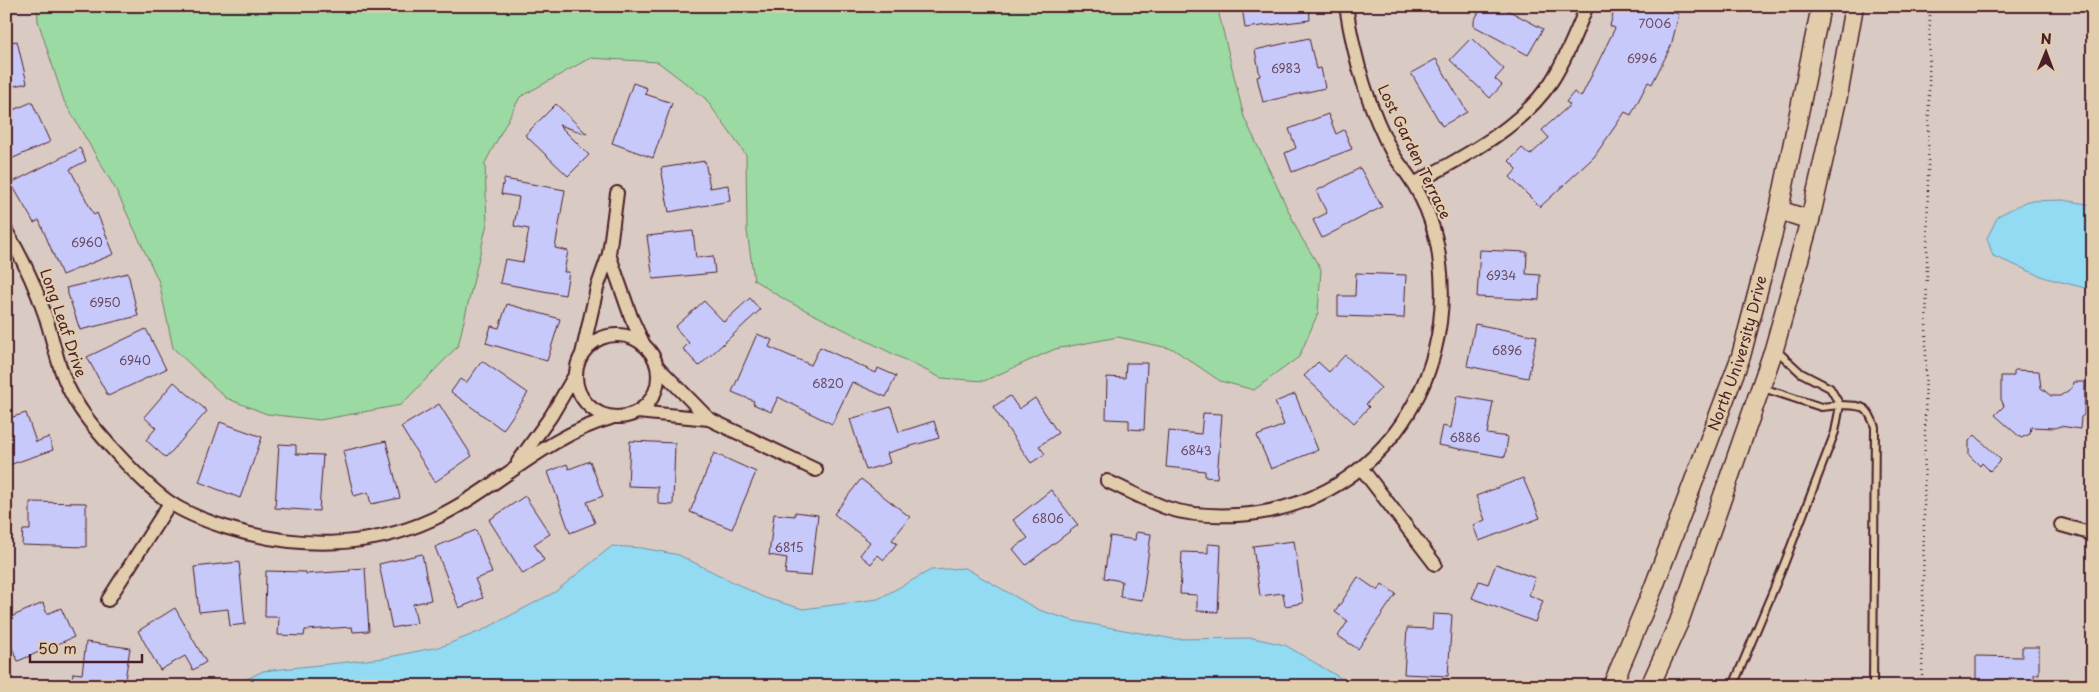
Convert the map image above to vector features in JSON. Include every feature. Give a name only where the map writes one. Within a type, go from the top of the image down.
[{"type":"main road","name":"North University Drive","points":[[1612,686],[1653,589],[1741,356],[1779,210],[1821,6]]},
{"type":"main road","points":[[1650,686],[1679,622],[1774,349],[1810,220],[1839,91],[1854,6]]},
{"type":"main road","points":[[1779,210],[1810,220]]},
{"type":"street","name":"Lost Garden Terrace","points":[[1107,481],[1168,508],[1200,514],[1236,515],[1268,512],[1303,501],[1362,469],[1405,420],[1423,389],[1434,355],[1441,322],[1442,289],[1439,256],[1432,223],[1414,184],[1394,155],[1369,104],[1352,46],[1346,6]]},
{"type":"street","points":[[1414,184],[1475,150],[1518,119],[1550,83],[1572,43],[1586,6]]},
{"type":"street","points":[[616,193],[609,254],[597,288],[575,375],[576,387],[585,403],[600,414],[611,418],[625,417],[637,412],[648,404],[655,392],[658,379],[657,366]]},
{"type":"street","name":"Long Leaf Drive","points":[[6,230],[32,279],[57,359],[72,395],[94,428],[120,458],[170,503],[208,522],[253,536],[297,543],[344,543],[392,534],[433,519],[472,497],[566,434],[611,418]]},
{"type":"street","points":[[609,254],[631,317],[657,366],[709,420]]},
{"type":"street","points":[[581,354],[589,345],[611,335],[634,339],[645,346]]},
{"type":"street","name":"Long Leaf Drive","points":[[514,468],[551,416],[575,375]]},
{"type":"street","points":[[637,412],[709,420],[816,470]]},
{"type":"street","points":[[1362,469],[1435,564]]},
{"type":"street","points":[[108,600],[170,503]]},
{"type":"street","points":[[2061,525],[2093,534]]},
{"type":"lane","points":[[1732,686],[1783,567],[1835,432],[1840,405],[1830,388],[1801,373],[1774,349]]},
{"type":"lane","points":[[1762,387],[1821,407],[1840,405],[1862,406],[1870,412],[1875,427],[1873,686]]},
{"type":"path","points":[[1922,686],[1930,6]]},
{"type":"green space","points":[[37,6],[1217,6],[1244,117],[1301,237],[1321,269],[1318,313],[1299,357],[1254,390],[1220,381],[1173,349],[1118,337],[1055,349],[984,381],[941,378],[787,301],[754,280],[747,231],[746,155],[705,98],[658,62],[590,58],[520,97],[485,163],[487,224],[458,346],[401,405],[320,420],[267,414],[226,398],[173,348],[159,282],[116,190],[64,101],[38,21]]},
{"type":"water","points":[[2063,200],[2093,205],[2093,290],[2046,278],[1993,256],[1987,238],[1998,216],[2027,201]]},
{"type":"water","points":[[612,546],[642,548],[679,555],[765,598],[803,609],[878,599],[931,570],[965,568],[1039,610],[1074,621],[1174,639],[1253,638],[1285,645],[1354,686],[233,686],[263,671],[384,658],[443,646],[481,631],[555,592]]},
{"type":"building","points":[[1242,6],[1309,6],[1310,20],[1245,28]]},
{"type":"building","points":[[1482,6],[1500,6],[1543,29],[1528,55],[1474,26],[1474,21]]},
{"type":"building","points":[[1615,6],[1647,6],[1679,14],[1671,46],[1652,84],[1648,82],[1631,115],[1625,112],[1594,157],[1540,207],[1510,177],[1517,169],[1509,161],[1522,148],[1530,155],[1549,138],[1542,130],[1570,105],[1566,102],[1574,92],[1581,97],[1615,28],[1610,26]]},
{"type":"building","points":[[1309,38],[1316,69],[1321,68],[1325,88],[1263,102],[1257,77],[1260,76],[1255,50]]},
{"type":"building","points":[[1471,38],[1504,69],[1495,79],[1502,85],[1490,98],[1450,60]]},
{"type":"building","points":[[17,41],[27,83],[6,88],[6,43]]},
{"type":"building","points":[[1436,59],[1467,112],[1442,126],[1411,73]]},
{"type":"building","points":[[633,83],[647,88],[645,94],[672,103],[653,158],[612,143]]},
{"type":"building","points":[[32,102],[50,142],[11,159],[6,149],[6,113]]},
{"type":"building","points":[[556,104],[587,134],[559,125],[589,155],[568,176],[525,135]]},
{"type":"building","points":[[1328,114],[1336,134],[1344,130],[1352,149],[1292,172],[1285,153],[1296,148],[1289,129]]},
{"type":"building","points":[[80,148],[86,161],[70,169],[94,215],[97,213],[114,254],[62,275],[39,220],[34,223],[11,183]]},
{"type":"building","points":[[705,161],[710,188],[728,185],[730,201],[669,212],[661,168]]},
{"type":"building","points":[[1360,168],[1382,207],[1322,238],[1313,220],[1327,213],[1316,191]]},
{"type":"building","points":[[504,179],[565,190],[555,248],[568,251],[564,272],[569,272],[565,295],[500,283],[505,259],[523,262],[529,229],[514,226],[519,197],[501,194]]},
{"type":"building","points":[[693,231],[696,258],[713,256],[715,273],[653,279],[647,236]]},
{"type":"building","points":[[1480,250],[1527,252],[1526,274],[1540,275],[1539,300],[1477,297]]},
{"type":"building","points":[[128,273],[138,316],[80,330],[66,288]]},
{"type":"building","points":[[1356,273],[1406,275],[1404,318],[1338,316],[1338,296],[1355,296]]},
{"type":"building","points":[[750,298],[760,310],[699,366],[683,349],[689,343],[675,327],[704,301],[724,322]]},
{"type":"building","points":[[507,304],[560,319],[547,361],[486,343],[491,326],[499,328]]},
{"type":"building","points":[[1475,324],[1537,336],[1528,378],[1467,366]]},
{"type":"building","points":[[146,329],[166,369],[108,396],[87,357]]},
{"type":"building","points":[[757,334],[772,340],[769,347],[811,365],[820,347],[876,373],[878,368],[896,376],[886,397],[852,382],[832,424],[778,397],[771,412],[753,404],[754,401],[732,392]]},
{"type":"building","points":[[1345,355],[1381,388],[1366,404],[1369,407],[1354,423],[1304,376],[1318,362],[1329,372]]},
{"type":"building","points":[[482,361],[528,393],[503,430],[451,392],[460,379],[466,383]]},
{"type":"building","points":[[1126,363],[1147,363],[1144,430],[1129,429],[1129,420],[1106,419],[1107,377],[1125,378]]},
{"type":"building","points":[[2014,370],[2039,371],[2041,388],[2051,396],[2060,396],[2072,388],[2073,382],[2085,382],[2084,415],[2081,417],[2080,429],[2060,426],[2055,428],[2031,427],[2030,434],[2021,438],[1995,415],[2004,406],[2001,399],[2001,376],[2014,376]]},
{"type":"building","points":[[174,382],[207,411],[166,458],[146,440],[156,428],[144,417]]},
{"type":"building","points":[[1295,394],[1318,450],[1271,469],[1257,436],[1284,425],[1275,402]]},
{"type":"building","points":[[1010,396],[1019,409],[1035,398],[1058,433],[1039,446],[1045,454],[1031,463],[993,407]]},
{"type":"building","points":[[1457,396],[1493,402],[1487,434],[1508,437],[1505,457],[1438,445],[1442,426],[1451,428]]},
{"type":"building","points":[[439,404],[472,456],[435,482],[401,427]]},
{"type":"building","points":[[891,407],[899,432],[934,421],[939,438],[887,453],[890,463],[866,470],[850,419]]},
{"type":"building","points":[[26,413],[36,442],[49,437],[53,450],[6,466],[6,419]]},
{"type":"building","points":[[1203,413],[1222,414],[1217,478],[1205,477],[1205,471],[1166,467],[1169,431],[1201,434]]},
{"type":"building","points":[[220,422],[262,437],[240,498],[199,482]]},
{"type":"building","points":[[1975,435],[2001,460],[1990,471],[1982,463],[1980,466],[1969,455],[1969,441]]},
{"type":"building","points":[[386,441],[400,498],[371,504],[368,492],[354,496],[343,451]]},
{"type":"building","points":[[630,441],[675,443],[673,505],[658,504],[658,487],[628,486]]},
{"type":"building","points":[[279,444],[296,445],[296,454],[323,455],[319,511],[275,508]]},
{"type":"building","points":[[714,453],[756,472],[732,529],[690,512]]},
{"type":"building","points":[[590,461],[603,496],[587,502],[595,523],[570,533],[548,472],[567,464],[569,469]]},
{"type":"building","points":[[1523,478],[1540,518],[1479,541],[1473,525],[1485,520],[1476,496]]},
{"type":"building","points":[[861,479],[910,517],[892,540],[897,543],[884,560],[878,555],[871,564],[860,555],[870,542],[834,514]]},
{"type":"building","points":[[1051,490],[1078,525],[1026,565],[1013,549],[1028,538],[1013,520]]},
{"type":"building","points":[[525,496],[550,534],[534,544],[544,560],[523,574],[489,520]]},
{"type":"building","points":[[30,502],[86,503],[86,547],[22,545],[23,530],[30,530]]},
{"type":"building","points":[[795,512],[818,515],[811,576],[785,574],[787,558],[769,555],[774,514],[795,516]]},
{"type":"building","points":[[476,530],[492,573],[475,579],[483,598],[459,608],[435,547]]},
{"type":"building","points":[[1136,532],[1151,534],[1142,600],[1120,597],[1122,581],[1104,578],[1110,536],[1135,540]]},
{"type":"building","points":[[1294,541],[1303,603],[1285,606],[1283,593],[1260,596],[1253,546]]},
{"type":"building","points":[[1208,544],[1221,545],[1218,612],[1197,611],[1197,595],[1180,594],[1182,552],[1208,553]]},
{"type":"building","points":[[422,554],[431,600],[413,604],[417,623],[392,628],[379,564]]},
{"type":"building","points":[[239,562],[245,624],[230,626],[228,609],[199,612],[194,567]]},
{"type":"building","points":[[1496,564],[1535,578],[1529,595],[1543,601],[1535,622],[1472,598],[1479,581],[1488,584]]},
{"type":"building","points":[[365,568],[369,631],[353,632],[352,627],[305,630],[304,636],[278,635],[279,617],[265,617],[266,571],[306,572],[306,574]]},
{"type":"building","points":[[1358,577],[1378,591],[1382,584],[1396,594],[1358,649],[1338,636],[1348,621],[1335,612]]},
{"type":"building","points":[[43,603],[47,614],[61,608],[74,637],[18,661],[6,634],[6,619]]},
{"type":"building","points":[[175,608],[206,662],[193,670],[185,656],[160,670],[138,631]]},
{"type":"building","points":[[1433,614],[1452,615],[1448,676],[1404,674],[1407,628],[1432,629]]},
{"type":"building","points":[[86,642],[130,648],[124,686],[71,686],[73,673],[82,674]]},
{"type":"building","points":[[2022,647],[2039,647],[2039,674],[2034,674],[2035,686],[1976,686],[1976,656],[2022,657]]}]
